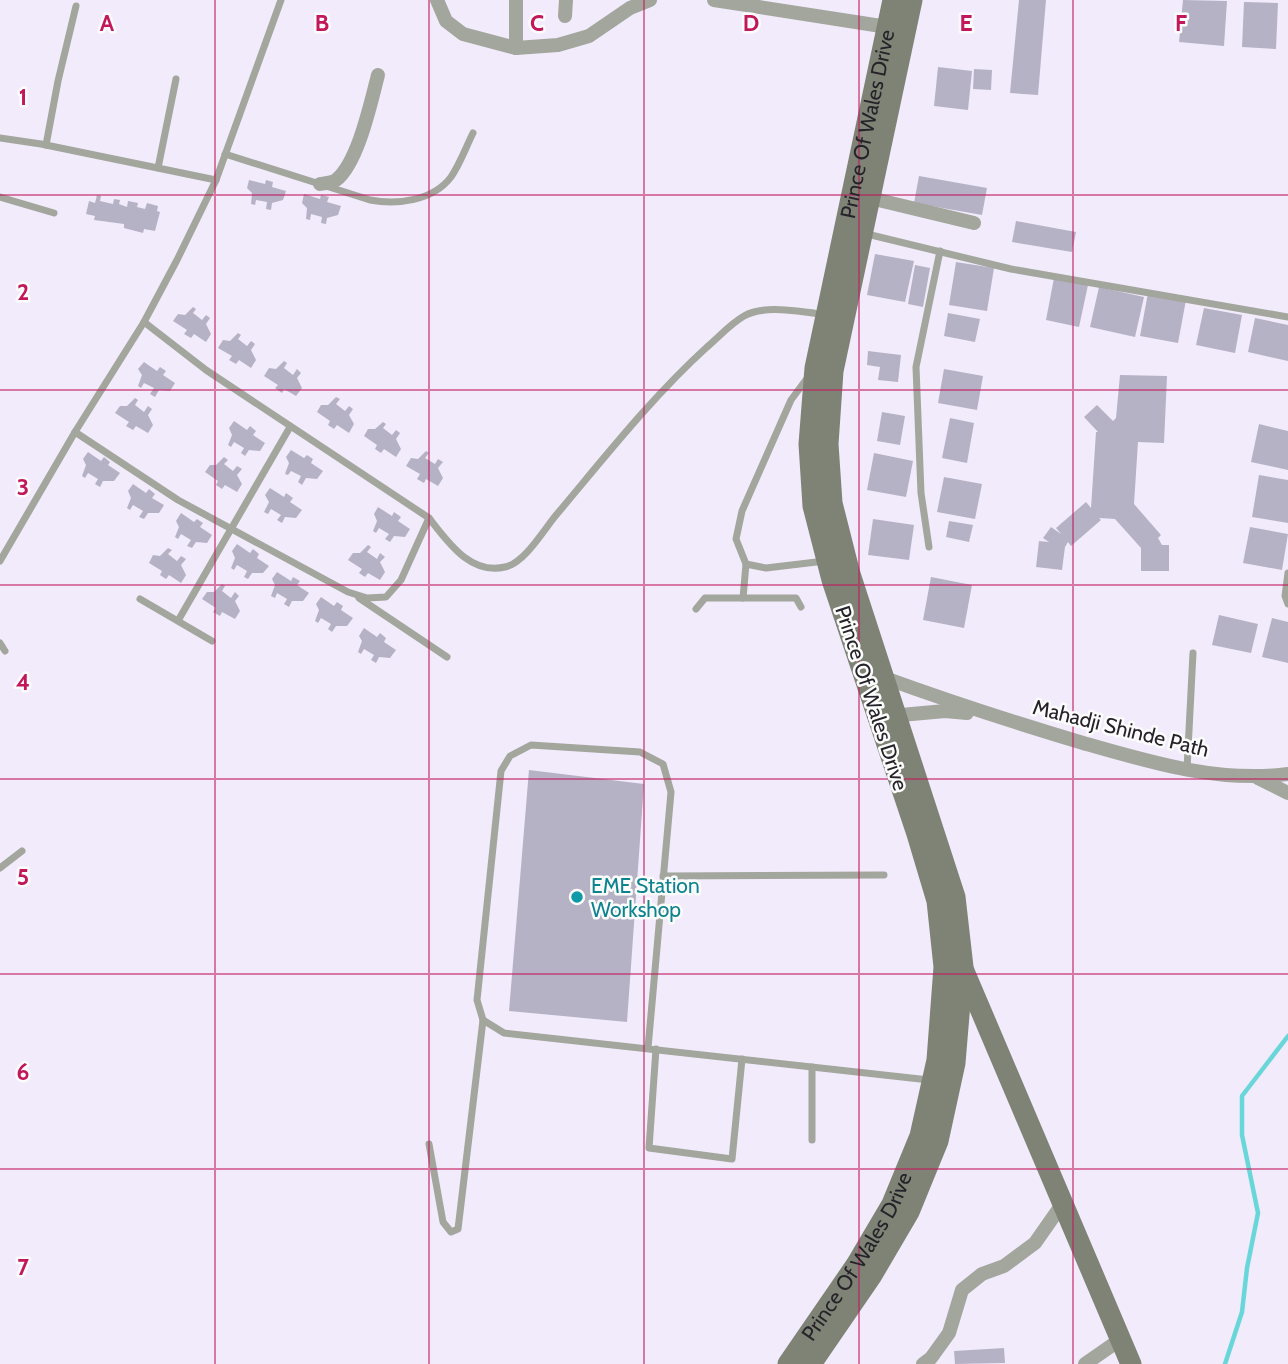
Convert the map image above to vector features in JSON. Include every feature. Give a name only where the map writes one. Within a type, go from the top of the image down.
[{"type":"street","points":[[437,0],[446,21],[463,34],[516,48],[558,44],[589,36],[630,4],[650,0]]},
{"type":"street","points":[[516,0],[516,48]]},
{"type":"street","points":[[565,16],[566,0]]},
{"type":"street","points":[[714,0],[896,28]]},
{"type":"street","name":"Prince Of Wales Drive","points":[[853,231],[870,198],[896,28],[893,0]]},
{"type":"street","name":"Prince Of Wales Drive","points":[[788,1364],[856,1265],[892,1203],[942,1081],[955,1063],[955,897],[876,681],[827,560],[813,506],[809,444],[815,368],[835,316],[896,28],[912,0]]},
{"type":"street","points":[[320,184],[334,181],[349,164],[368,114],[378,75]]},
{"type":"street","points":[[870,198],[974,223]]},
{"type":"street","name":"Prince Of Wales Drive","points":[[835,316],[828,444],[832,503],[876,681]]},
{"type":"street","name":"Mahadji Shinde Path","points":[[876,681],[1120,753],[1187,769],[1258,778],[1288,774]]},
{"type":"street","name":"Mahadji Shinde Path","points":[[888,716],[945,711],[986,715]]},
{"type":"street","points":[[1258,778],[1288,793]]},
{"type":"street","points":[[953,967],[1063,1203],[1131,1364]]},
{"type":"street","name":"Prince Of Wales Drive","points":[[811,1364],[872,1275],[909,1212],[938,1141],[942,1081]]},
{"type":"street","points":[[923,1364],[931,1358],[949,1333],[962,1290],[982,1274],[1004,1266],[1035,1243],[1063,1203]]},
{"type":"street","points":[[1085,1364],[1121,1339]]},
{"type":"lane","points":[[0,561],[75,432],[144,323],[216,180],[281,0]]},
{"type":"lane","points":[[46,145],[76,6]]},
{"type":"lane","points":[[158,168],[176,79]]},
{"type":"lane","points":[[225,154],[370,200],[390,203],[414,199],[435,191],[450,178],[473,132]]},
{"type":"lane","points":[[0,138],[216,180]]},
{"type":"lane","points":[[0,197],[54,213]]},
{"type":"lane","points":[[853,231],[1011,269],[1288,317]]},
{"type":"lane","points":[[929,547],[921,493],[916,367],[940,251]]},
{"type":"lane","points":[[144,323],[206,370],[429,518],[456,552],[483,567],[507,567],[529,550],[676,375],[728,328],[744,316],[764,310],[835,316]]},
{"type":"lane","points":[[743,598],[746,564],[736,539],[742,511],[791,400],[815,368]]},
{"type":"lane","points":[[179,620],[290,427]]},
{"type":"lane","points":[[75,432],[178,500],[353,593],[447,657]]},
{"type":"lane","points":[[353,593],[367,598],[386,597],[401,580],[429,518]]},
{"type":"lane","points":[[746,564],[766,568],[827,560]]},
{"type":"lane","points":[[1288,573],[1285,596],[1288,604]]},
{"type":"lane","points":[[696,609],[705,598],[796,598],[801,607]]},
{"type":"lane","points":[[141,599],[212,641]]},
{"type":"lane","points":[[0,643],[5,651]]},
{"type":"lane","points":[[1187,769],[1193,653]]},
{"type":"lane","points":[[429,1144],[443,1222],[451,1232],[458,1229],[482,1020],[477,1000],[501,771],[510,756],[531,745],[640,752],[663,764],[671,792],[652,1049],[649,1148],[732,1159],[742,1059]]},
{"type":"lane","points":[[0,868],[22,851]]},
{"type":"lane","points":[[663,876],[884,875]]},
{"type":"lane","points":[[482,1020],[504,1033],[942,1081]]},
{"type":"lane","points":[[812,1066],[812,1140]]},
{"type":"building","points":[[1019,0],[1046,0],[1038,95],[1010,93]]},
{"type":"building","points":[[1183,0],[1227,1],[1224,46],[1179,42]]},
{"type":"building","points":[[1244,2],[1278,3],[1276,49],[1242,47]]},
{"type":"building","points":[[938,67],[972,71],[968,110],[934,106]]},
{"type":"building","points":[[974,69],[992,70],[991,90],[973,89]]},
{"type":"building","points":[[919,176],[987,188],[982,215],[914,203]]},
{"type":"building","points":[[249,180],[265,184],[266,180],[273,182],[272,187],[286,191],[283,200],[272,203],[271,210],[266,209],[267,202],[256,200],[255,205],[251,204],[252,193],[247,188]]},
{"type":"building","points":[[304,194],[320,199],[321,195],[329,197],[327,202],[341,206],[338,215],[327,218],[326,224],[321,223],[322,217],[311,214],[310,220],[306,219],[307,208],[302,203]]},
{"type":"building","points":[[97,195],[101,196],[100,201],[113,204],[114,199],[120,200],[119,204],[127,207],[128,201],[138,203],[137,207],[145,209],[147,203],[158,206],[157,211],[160,212],[155,231],[144,229],[143,233],[124,228],[124,224],[94,220],[95,216],[86,214],[89,201],[95,203]]},
{"type":"building","points":[[1016,221],[1076,232],[1072,252],[1012,242]]},
{"type":"building","points":[[875,254],[914,261],[905,302],[867,295]]},
{"type":"building","points":[[956,262],[994,268],[987,311],[949,305]]},
{"type":"building","points":[[915,265],[930,268],[923,307],[908,304]]},
{"type":"building","points":[[1054,278],[1088,285],[1079,327],[1046,320]]},
{"type":"building","points":[[1099,287],[1144,297],[1135,337],[1090,327]]},
{"type":"building","points":[[1148,293],[1186,300],[1178,343],[1140,336]]},
{"type":"building","points":[[193,307],[196,309],[193,313],[202,320],[206,315],[210,318],[206,324],[211,334],[206,342],[194,334],[191,338],[184,334],[187,330],[173,321],[178,314],[185,315]]},
{"type":"building","points":[[1204,308],[1242,315],[1235,353],[1196,345]]},
{"type":"building","points":[[948,313],[980,319],[975,342],[944,336]]},
{"type":"building","points":[[1255,318],[1288,325],[1288,361],[1248,352]]},
{"type":"building","points":[[238,333],[241,335],[238,339],[247,346],[251,341],[255,344],[251,350],[256,360],[251,368],[239,360],[236,364],[229,360],[232,356],[218,348],[223,340],[230,341]]},
{"type":"building","points":[[868,351],[901,355],[898,382],[878,380],[880,367],[867,365]]},
{"type":"building","points":[[284,361],[287,363],[284,368],[293,375],[297,369],[301,373],[297,378],[302,388],[296,396],[284,389],[282,393],[275,388],[278,385],[264,376],[269,368],[276,369]]},
{"type":"building","points":[[144,362],[157,371],[160,367],[166,371],[163,375],[175,383],[170,391],[159,390],[155,397],[150,394],[154,388],[144,383],[141,388],[138,386],[142,375],[138,369]]},
{"type":"building","points":[[944,369],[983,376],[977,410],[938,403]]},
{"type":"building","points":[[1120,375],[1167,376],[1164,443],[1138,442],[1134,504],[1161,535],[1158,538],[1162,545],[1169,545],[1169,571],[1141,571],[1141,548],[1115,519],[1099,518],[1101,520],[1071,546],[1068,542],[1062,570],[1036,567],[1039,541],[1049,542],[1043,538],[1051,527],[1061,534],[1056,528],[1086,502],[1091,508],[1098,432],[1084,417],[1097,405],[1113,421],[1116,418]]},
{"type":"building","points":[[336,397],[340,399],[336,404],[345,411],[349,406],[353,409],[349,415],[354,424],[349,433],[337,425],[334,429],[328,425],[330,421],[317,412],[321,405],[328,405]]},
{"type":"building","points":[[135,398],[138,400],[135,405],[144,412],[148,406],[152,409],[148,415],[153,425],[148,433],[136,426],[133,430],[126,426],[129,422],[115,413],[120,406],[127,406]]},
{"type":"building","points":[[882,412],[905,416],[900,445],[877,441]]},
{"type":"building","points":[[950,418],[974,423],[967,463],[942,458]]},
{"type":"building","points":[[234,421],[247,430],[250,426],[256,431],[253,435],[265,443],[260,451],[249,450],[245,456],[241,453],[244,448],[234,442],[231,447],[228,445],[232,435],[229,428]]},
{"type":"building","points":[[383,422],[386,424],[383,428],[392,435],[396,430],[400,433],[396,439],[401,449],[396,457],[384,449],[381,453],[375,449],[377,445],[364,436],[368,429],[375,429]]},
{"type":"building","points":[[1259,424],[1288,431],[1288,470],[1251,462]]},
{"type":"building","points":[[291,450],[304,458],[307,455],[313,459],[311,463],[323,471],[317,479],[306,478],[302,485],[298,482],[301,476],[291,471],[288,475],[285,474],[289,463],[286,457]]},
{"type":"building","points":[[426,451],[429,453],[425,458],[435,464],[438,459],[443,462],[438,468],[443,478],[438,486],[426,479],[424,483],[417,479],[420,474],[406,466],[411,458],[418,459]]},
{"type":"building","points":[[88,452],[101,461],[104,457],[110,462],[108,465],[120,473],[114,481],[103,481],[100,487],[95,484],[98,479],[88,473],[85,478],[82,476],[86,465],[83,459]]},
{"type":"building","points":[[874,453],[913,461],[906,497],[867,490]]},
{"type":"building","points":[[224,457],[228,460],[224,464],[233,471],[237,466],[242,469],[237,475],[242,484],[237,492],[225,485],[222,489],[216,485],[218,481],[205,472],[210,465],[216,465]]},
{"type":"building","points":[[1259,475],[1288,480],[1288,523],[1252,517]]},
{"type":"building","points":[[944,477],[982,484],[975,519],[937,512]]},
{"type":"building","points":[[133,484],[146,493],[149,489],[155,494],[152,498],[164,505],[159,513],[148,513],[144,519],[139,517],[143,511],[133,505],[130,510],[127,508],[131,498],[128,491]]},
{"type":"building","points":[[270,488],[284,497],[286,493],[293,498],[290,502],[302,510],[296,518],[285,517],[282,523],[277,520],[281,515],[271,509],[268,514],[264,512],[269,502],[265,495]]},
{"type":"building","points":[[378,507],[392,516],[394,512],[401,517],[398,521],[410,529],[405,537],[394,536],[390,542],[385,539],[389,534],[379,528],[376,533],[373,531],[377,521],[374,514]]},
{"type":"building","points":[[181,513],[194,522],[197,519],[203,523],[200,527],[212,535],[207,543],[196,542],[192,548],[187,546],[191,540],[181,534],[178,539],[175,537],[179,527],[176,521]]},
{"type":"building","points":[[873,519],[914,525],[909,560],[868,555]]},
{"type":"building","points":[[949,521],[973,525],[969,542],[946,537]]},
{"type":"building","points":[[1250,527],[1288,534],[1282,570],[1243,563]]},
{"type":"building","points":[[237,544],[250,553],[253,549],[259,554],[257,558],[269,566],[263,573],[252,573],[248,579],[244,577],[247,571],[237,565],[234,570],[231,568],[235,558],[232,551]]},
{"type":"building","points":[[368,545],[371,547],[367,552],[377,559],[380,553],[385,557],[380,562],[385,572],[380,580],[368,573],[365,577],[359,573],[362,569],[348,560],[353,553],[360,553]]},
{"type":"building","points":[[168,548],[172,550],[168,554],[177,561],[181,556],[186,559],[181,565],[186,575],[181,583],[169,575],[166,579],[160,575],[162,571],[149,563],[153,555],[160,556]]},
{"type":"building","points":[[277,572],[291,581],[293,577],[300,581],[297,585],[309,593],[303,601],[292,601],[289,607],[284,604],[287,599],[277,593],[275,598],[271,596],[275,585],[272,579]]},
{"type":"building","points":[[931,577],[972,585],[964,628],[923,620]]},
{"type":"building","points":[[222,584],[225,586],[222,591],[231,598],[235,592],[239,596],[235,601],[240,611],[235,619],[222,612],[220,616],[213,612],[216,608],[202,599],[207,592],[214,592]]},
{"type":"building","points":[[321,597],[334,606],[337,602],[343,606],[341,610],[353,618],[347,626],[336,626],[332,632],[328,629],[331,624],[321,618],[318,623],[315,621],[319,610],[316,604]]},
{"type":"building","points":[[1219,615],[1258,624],[1251,653],[1212,645]]},
{"type":"building","points":[[1272,618],[1288,622],[1288,663],[1262,657]]},
{"type":"building","points":[[364,628],[377,637],[380,633],[386,638],[384,642],[396,650],[390,658],[379,657],[376,663],[371,660],[374,655],[364,649],[361,654],[358,652],[362,641],[359,636]]},
{"type":"building","name":"EME Station Workshop","points":[[529,770],[644,784],[627,1022],[509,1011]]},
{"type":"building","points":[[1004,1348],[1005,1363],[955,1364],[954,1351]]},
{"type":"waterway","points":[[1225,1364],[1242,1312],[1258,1213],[1242,1135],[1242,1096],[1288,1036]]},
{"type":"place","name":"EME Station Workshop","points":[[577,897]]}]
